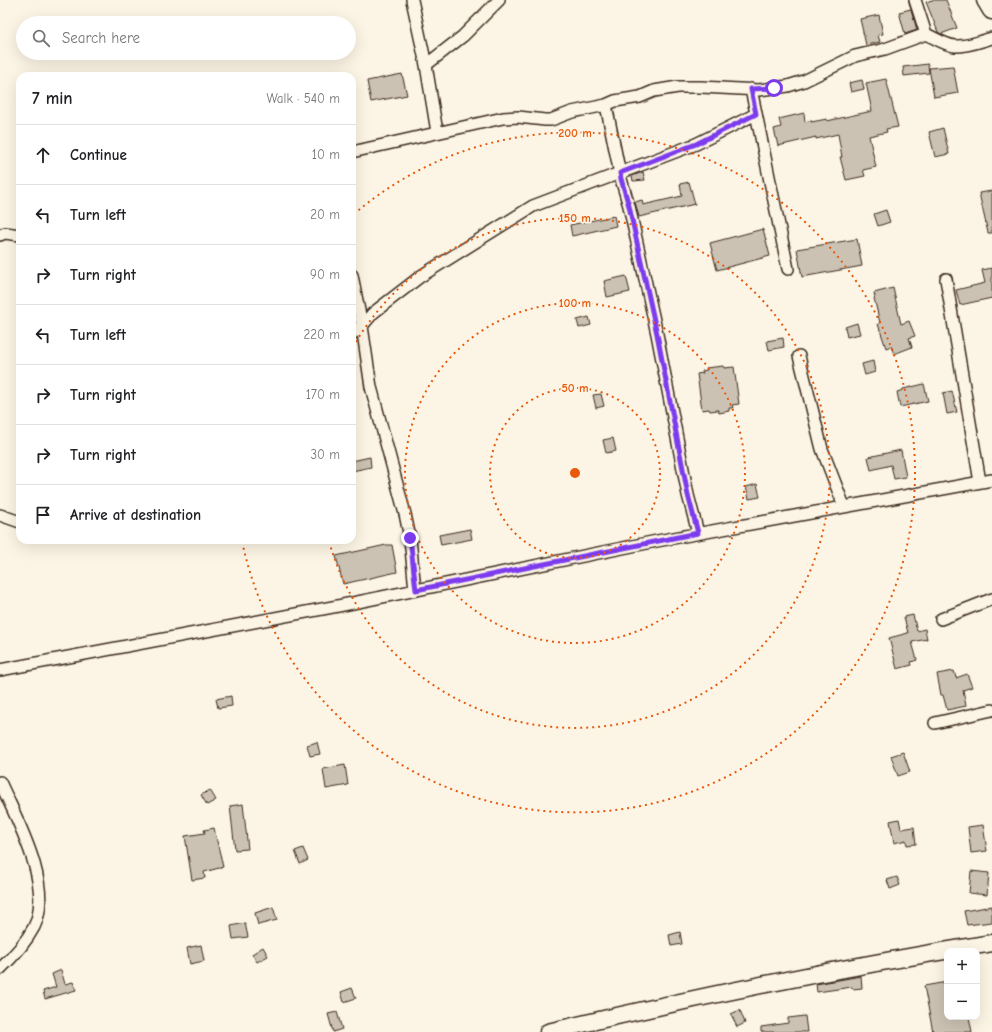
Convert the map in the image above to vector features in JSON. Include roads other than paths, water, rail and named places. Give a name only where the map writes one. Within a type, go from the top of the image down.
[{"type":"main road","points":[[986,0],[992,10]]},
{"type":"main road","points":[[548,1032],[728,991],[908,957],[992,943]]},
{"type":"street","points":[[412,0],[426,65],[437,132]]},
{"type":"street","points":[[426,65],[463,36],[498,0]]},
{"type":"street","points":[[915,0],[926,34]]},
{"type":"street","points":[[356,151],[503,118],[518,117],[551,120],[572,112],[606,105],[615,101],[640,97],[654,91],[678,87],[751,89],[774,88],[804,81],[856,56],[885,49],[926,34],[947,44],[956,46],[992,38]]},
{"type":"street","points":[[751,89],[788,269]]},
{"type":"street","points":[[606,105],[621,179],[629,206],[657,334],[688,495],[698,533]]},
{"type":"street","points":[[356,331],[373,313],[421,276],[533,206],[696,144],[756,114]]},
{"type":"street","points":[[0,234],[16,235]]},
{"type":"street","points":[[946,279],[980,482]]},
{"type":"street","points":[[356,296],[371,386],[409,532],[416,590]]},
{"type":"street","points":[[799,356],[822,449],[844,506]]},
{"type":"street","points":[[0,670],[416,590],[698,533],[992,480]]},
{"type":"street","points":[[0,515],[16,521]]},
{"type":"street","points":[[941,619],[992,599]]},
{"type":"street","points":[[935,722],[992,710]]},
{"type":"street","points":[[0,782],[30,851],[36,871],[39,901],[38,913],[34,926],[18,952],[0,969]]}]
